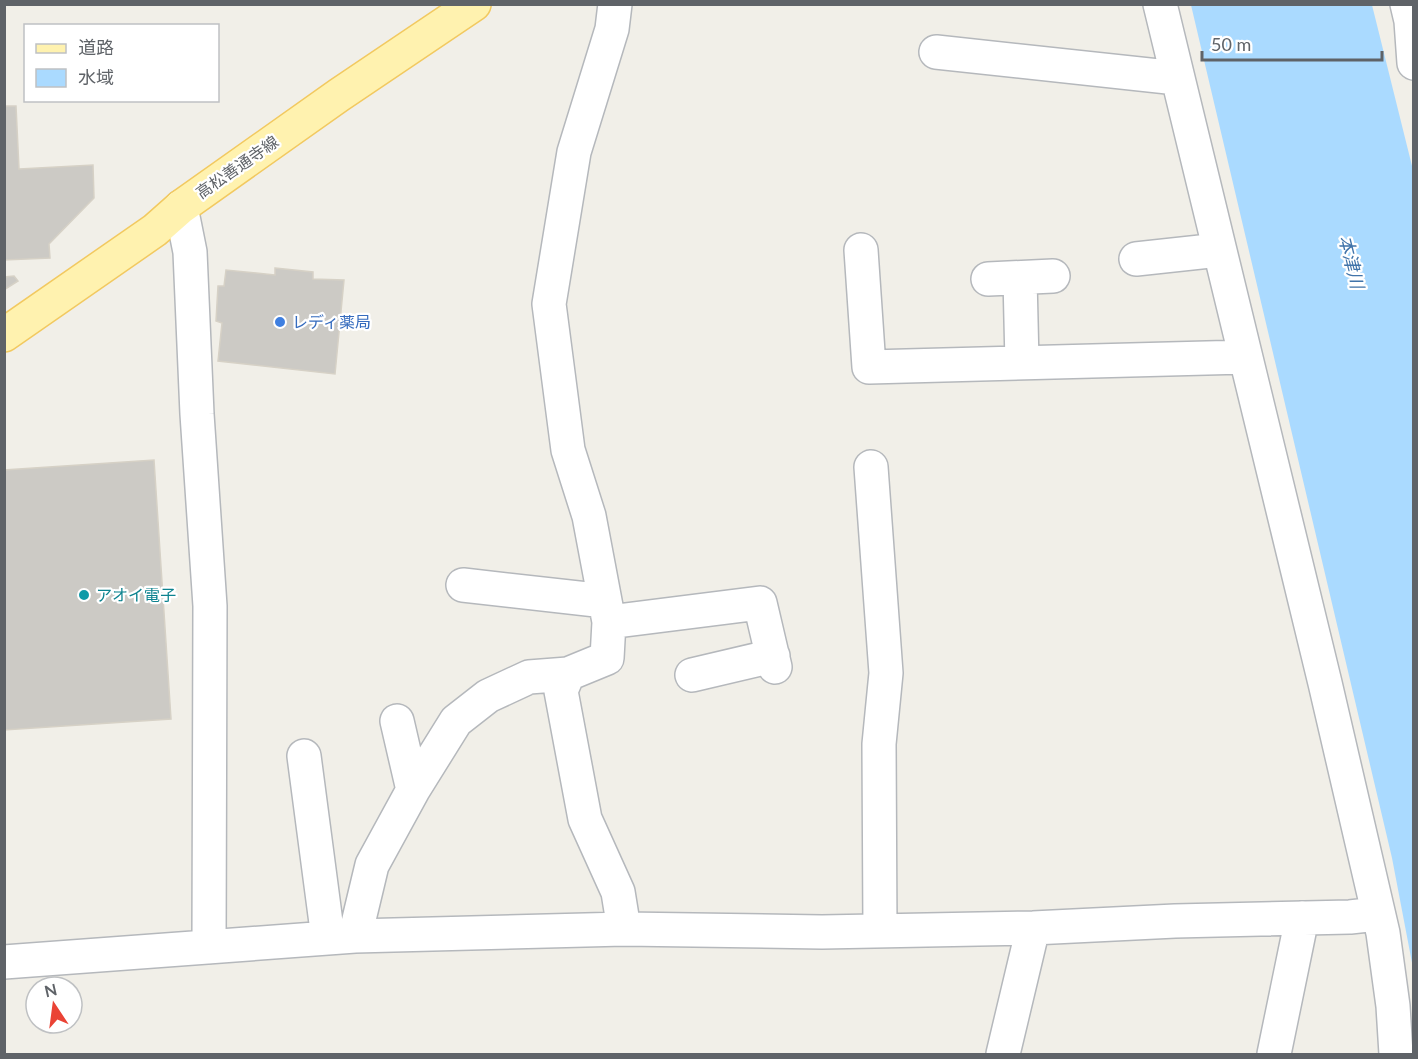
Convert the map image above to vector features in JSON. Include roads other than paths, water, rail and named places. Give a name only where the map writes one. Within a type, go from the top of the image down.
[{"type":"main road","name":"高松善通寺線","points":[[4,335],[155,230],[181,207],[339,95],[474,4]]},
{"type":"street","points":[[342,937],[372,865],[413,790],[456,721],[488,696],[529,677],[568,674],[607,658],[607,612],[589,516],[568,450],[549,304],[574,152],[612,29],[615,4]]},
{"type":"street","points":[[1160,4],[1325,683],[1383,933],[1394,1006],[1396,1054]]},
{"type":"street","points":[[1411,16],[1413,63]]},
{"type":"street","points":[[936,52],[1177,78]]},
{"type":"street","points":[[181,207],[190,252],[197,414],[210,606],[209,947]]},
{"type":"street","points":[[861,250],[869,367],[1245,357]]},
{"type":"street","points":[[1136,259],[1219,250]]},
{"type":"street","points":[[988,279],[1053,276]]},
{"type":"street","points":[[1020,278],[1022,363]]},
{"type":"street","points":[[872,467],[886,674],[879,744],[880,931]]},
{"type":"street","points":[[463,585],[607,612],[760,603],[774,662],[692,675]]},
{"type":"street","points":[[568,674],[561,691],[585,819],[618,892],[624,929]]},
{"type":"street","points":[[397,721],[413,790]]},
{"type":"street","points":[[304,756],[342,937]]},
{"type":"street","points":[[4,962],[342,937],[624,929],[880,931],[1034,928],[1175,921],[1350,917],[1377,914]]},
{"type":"street","points":[[1274,1054],[1302,918]]},
{"type":"street","points":[[1004,1054],[1034,928]]},
{"type":"water","name":"本津川","points":[[1191,5],[1372,5],[1414,174],[1413,968],[1392,858]]},
{"type":"place","name":"レディ薬局","points":[[280,322]]},
{"type":"place","name":"アオイ電子","points":[[84,595]]}]
